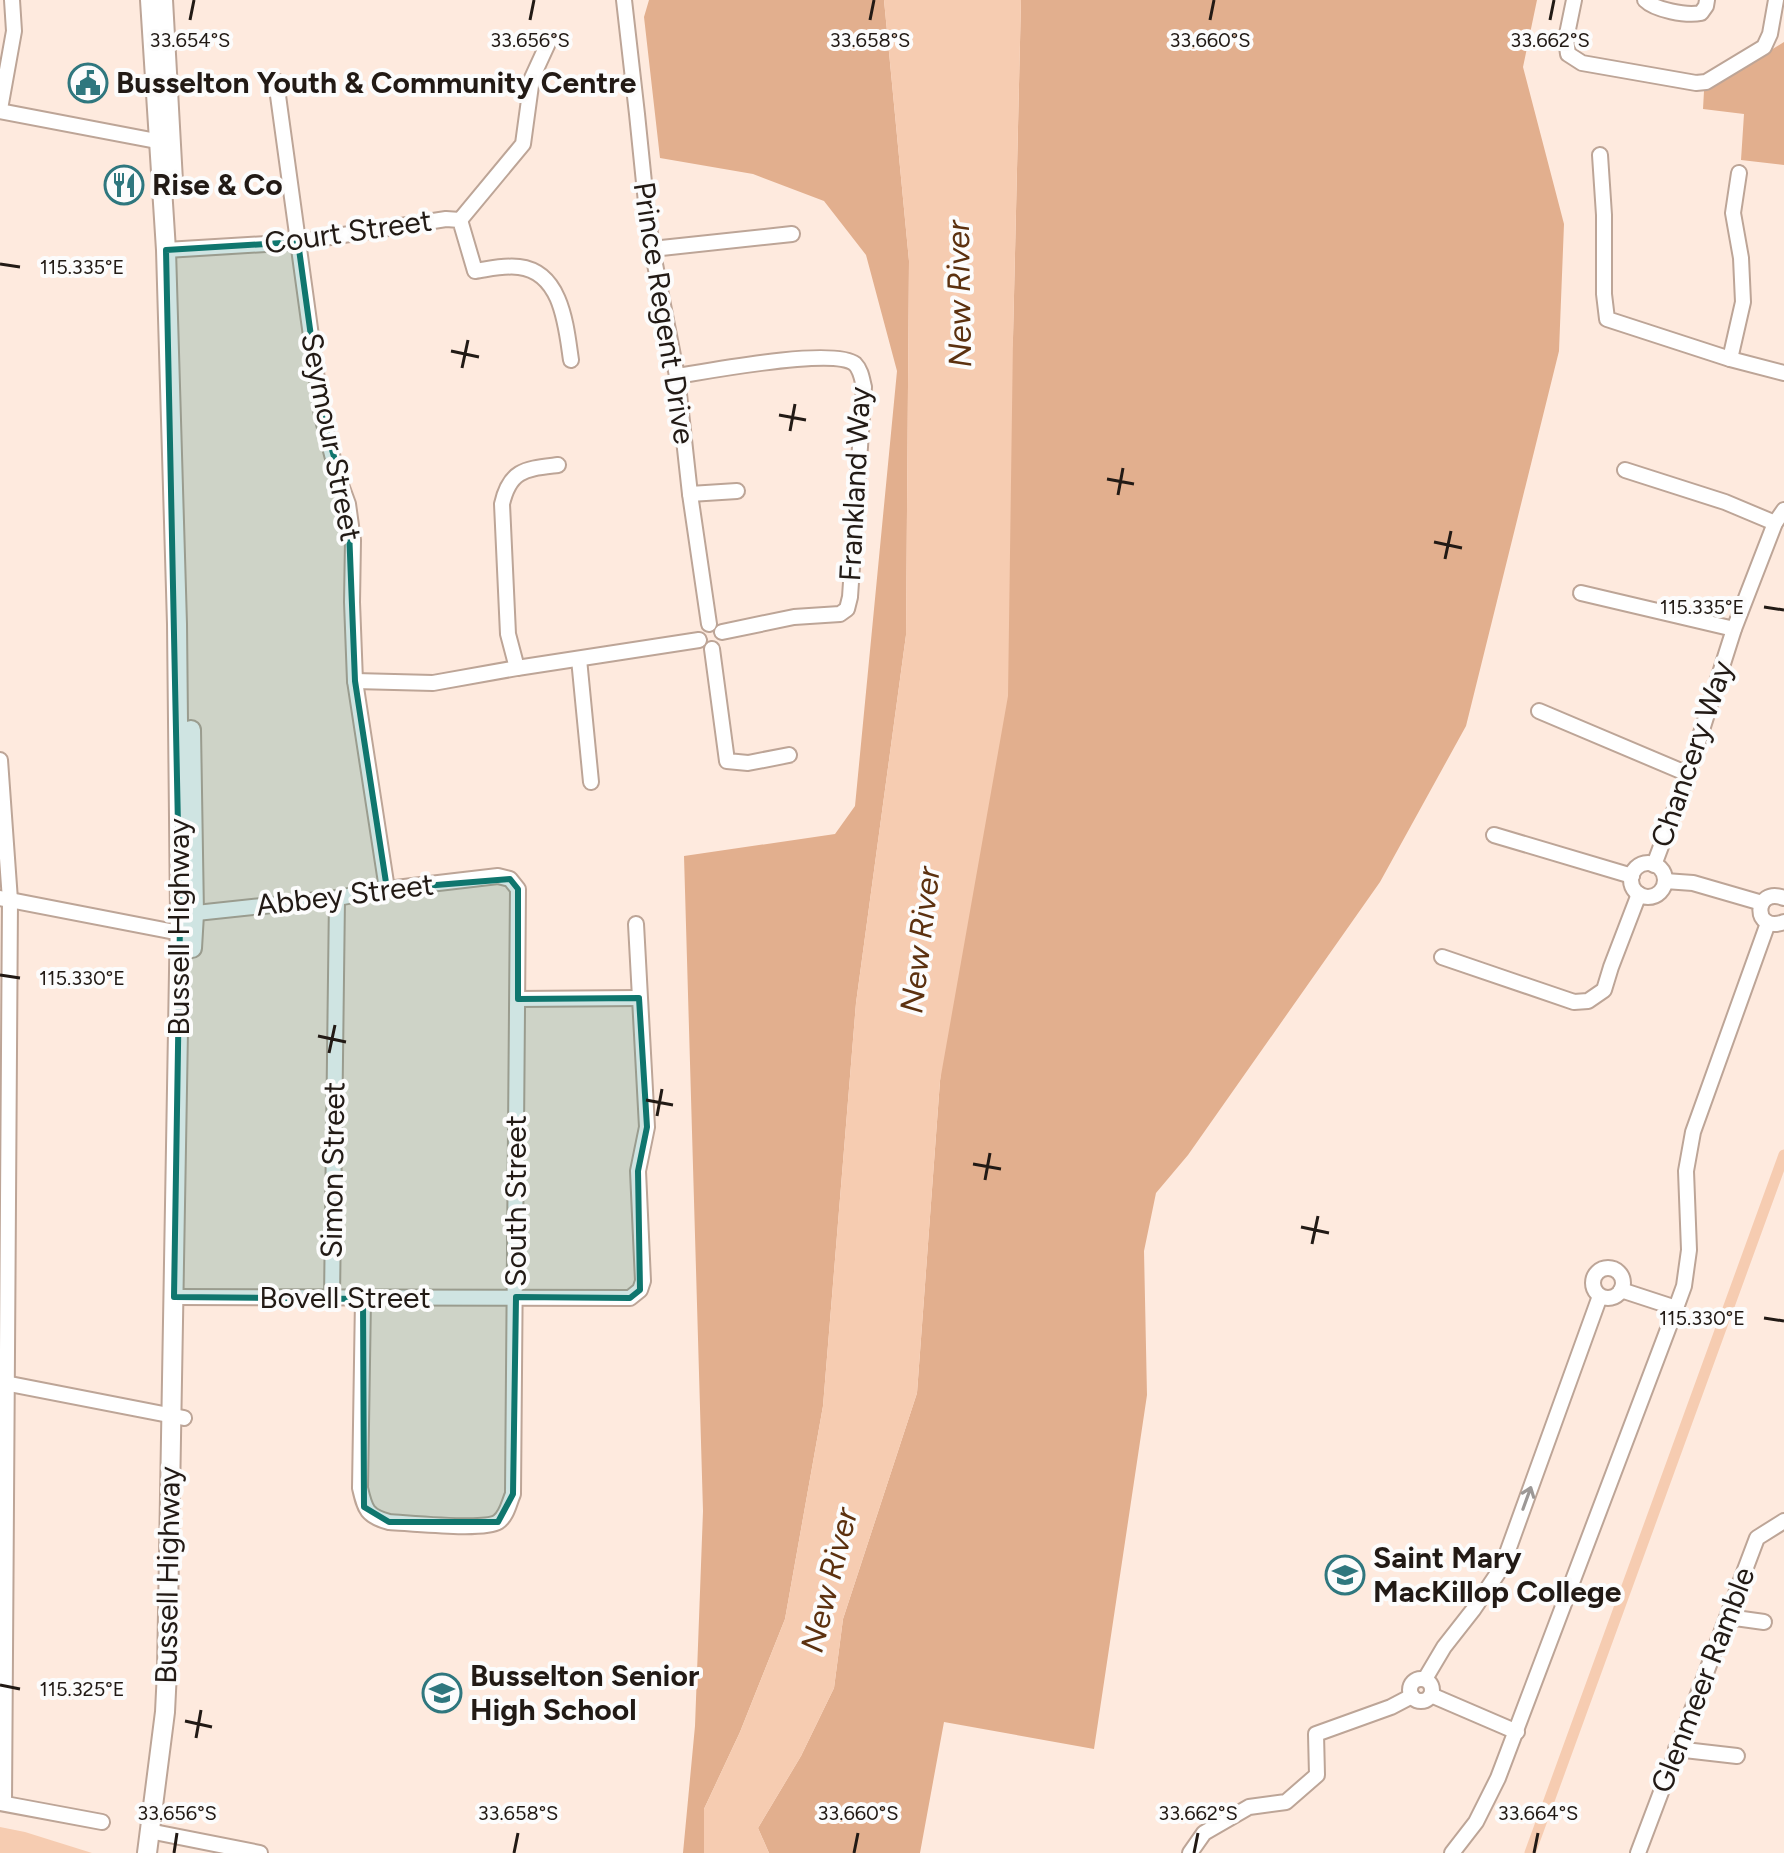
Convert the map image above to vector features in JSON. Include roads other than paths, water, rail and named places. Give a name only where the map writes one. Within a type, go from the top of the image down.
[{"type":"main road","name":"Bussell Highway","points":[[147,1853],[155,1832],[174,1729],[178,1671],[178,1417],[189,645],[172,250],[150,0]]},
{"type":"main road","name":"Bussell Highway","points":[[163,0],[164,142]]},
{"type":"main road","name":"Bussell Highway","points":[[155,1832],[159,1853]]},
{"type":"street","points":[[12,0],[13,39],[0,110],[164,142]]},
{"type":"street","name":"Prince Regent Drive","points":[[624,0],[652,249],[677,376],[690,494],[716,628]]},
{"type":"street","points":[[1574,0],[1566,39],[1568,54],[1582,63],[1696,83],[1706,82],[1764,47],[1770,34],[1776,0]]},
{"type":"street","points":[[1645,0],[1650,5],[1690,15],[1701,13],[1707,0]]},
{"type":"street","points":[[460,220],[523,144],[532,78],[549,41]]},
{"type":"street","name":"Seymour Street","points":[[276,81],[322,416],[350,516],[355,681],[387,889]]},
{"type":"street","points":[[1600,155],[1607,319],[1784,373]]},
{"type":"street","points":[[1730,359],[1743,302],[1741,258],[1733,213],[1739,173]]},
{"type":"street","name":"Court Street","points":[[172,250],[298,242],[446,219],[460,220],[475,271],[504,266],[521,267],[533,270],[545,280],[556,294],[564,314],[571,360]]},
{"type":"street","points":[[652,249],[792,234]]},
{"type":"street","name":"Frankland Way","points":[[677,376],[763,362],[840,358],[853,363],[860,370],[864,387],[847,609],[840,614],[716,628]]},
{"type":"street","points":[[517,668],[508,634],[502,504],[513,477],[524,470],[558,465]]},
{"type":"street","points":[[1625,470],[1725,502],[1775,523]]},
{"type":"street","points":[[690,494],[737,491]]},
{"type":"street","name":"Chancery Way","points":[[1654,865],[1688,774],[1734,629],[1775,523],[1784,510]]},
{"type":"street","points":[[1581,593],[1734,629]]},
{"type":"street","points":[[702,628],[716,628],[722,641],[712,649],[705,648],[699,640],[702,628]]},
{"type":"street","points":[[355,681],[433,683],[699,640]]},
{"type":"street","points":[[712,649],[727,761],[748,763],[789,755]]},
{"type":"street","points":[[579,659],[591,782]]},
{"type":"street","points":[[1539,711],[1688,774]]},
{"type":"street","points":[[0,760],[5,899],[2,1803],[102,1822]]},
{"type":"street","points":[[1494,835],[1632,876]]},
{"type":"street","points":[[1641,865],[1654,865],[1665,881],[1661,890],[1651,897],[1639,894],[1633,887],[1632,876],[1641,865]]},
{"type":"street","name":"Abbey Street","points":[[5,899],[186,925],[387,889],[498,876],[510,879]]},
{"type":"street","name":"South Street","points":[[498,1522],[513,1494],[518,889],[510,879]]},
{"type":"street","points":[[1665,881],[1693,883],[1762,903]]},
{"type":"street","points":[[1783,892],[1771,895],[1762,903],[1760,910],[1768,923],[1775,925],[1784,922]]},
{"type":"street","points":[[1442,957],[1574,1002],[1588,1001],[1604,990],[1639,894]]},
{"type":"street","name":"Simon Street","points":[[332,1298],[337,898]]},
{"type":"street","points":[[1452,1853],[1476,1822],[1517,1732],[1684,1286],[1689,1250],[1686,1171],[1693,1132],[1768,923]]},
{"type":"street","points":[[518,999],[639,998],[636,924]]},
{"type":"street","name":"Bovell Street","points":[[180,1298],[630,1298],[640,1290],[643,1281],[638,1171],[647,1127],[639,998]]},
{"type":"street","points":[[1606,1268],[1615,1270],[1620,1275],[1621,1290],[1610,1298],[1600,1296],[1593,1280],[1598,1271],[1606,1268]]},
{"type":"street","points":[[1621,1290],[1676,1308]]},
{"type":"street","points":[[1425,1679],[1444,1647],[1502,1567],[1600,1296]]},
{"type":"street","name":"Simon Street","points":[[363,1299],[360,1488],[364,1507],[375,1518],[389,1522],[482,1526],[498,1522]]},
{"type":"street","points":[[3,1382],[178,1417]]},
{"type":"street","name":"Glenmeer Ramble","points":[[1638,1853],[1757,1538],[1784,1521]]},
{"type":"street","points":[[1728,1617],[1764,1622]]},
{"type":"street","points":[[1425,1679],[1431,1684],[1431,1695],[1422,1701],[1412,1696],[1410,1688],[1413,1681],[1425,1679]]},
{"type":"street","points":[[1431,1695],[1517,1732]]},
{"type":"street","points":[[1190,1853],[1204,1833],[1249,1807],[1286,1802],[1317,1775],[1316,1734],[1391,1707],[1412,1696]]},
{"type":"street","points":[[1676,1749],[1737,1756]]},
{"type":"street","points":[[155,1832],[260,1853]]},
{"type":"water","name":"New River","points":[[884,0],[1021,0],[1008,696],[940,1081],[917,1393],[843,1619],[834,1688],[801,1756],[758,1828],[769,1853],[704,1853],[704,1809],[740,1732],[785,1619],[823,1406],[856,1003],[906,635],[909,261]]},
{"type":"water","points":[[0,1827],[25,1832],[92,1853],[0,1853]]},
{"type":"waterway","points":[[1530,1853],[1784,1155]]},
{"type":"place","name":"Busselton Youth & Community Centre","points":[[88,83]]},
{"type":"place","name":"Rise & Co","points":[[124,185]]},
{"type":"place","name":"Saint Mary MacKillop College","points":[[1345,1575]]},
{"type":"place","name":"Busselton Senior High School","points":[[442,1693]]}]
